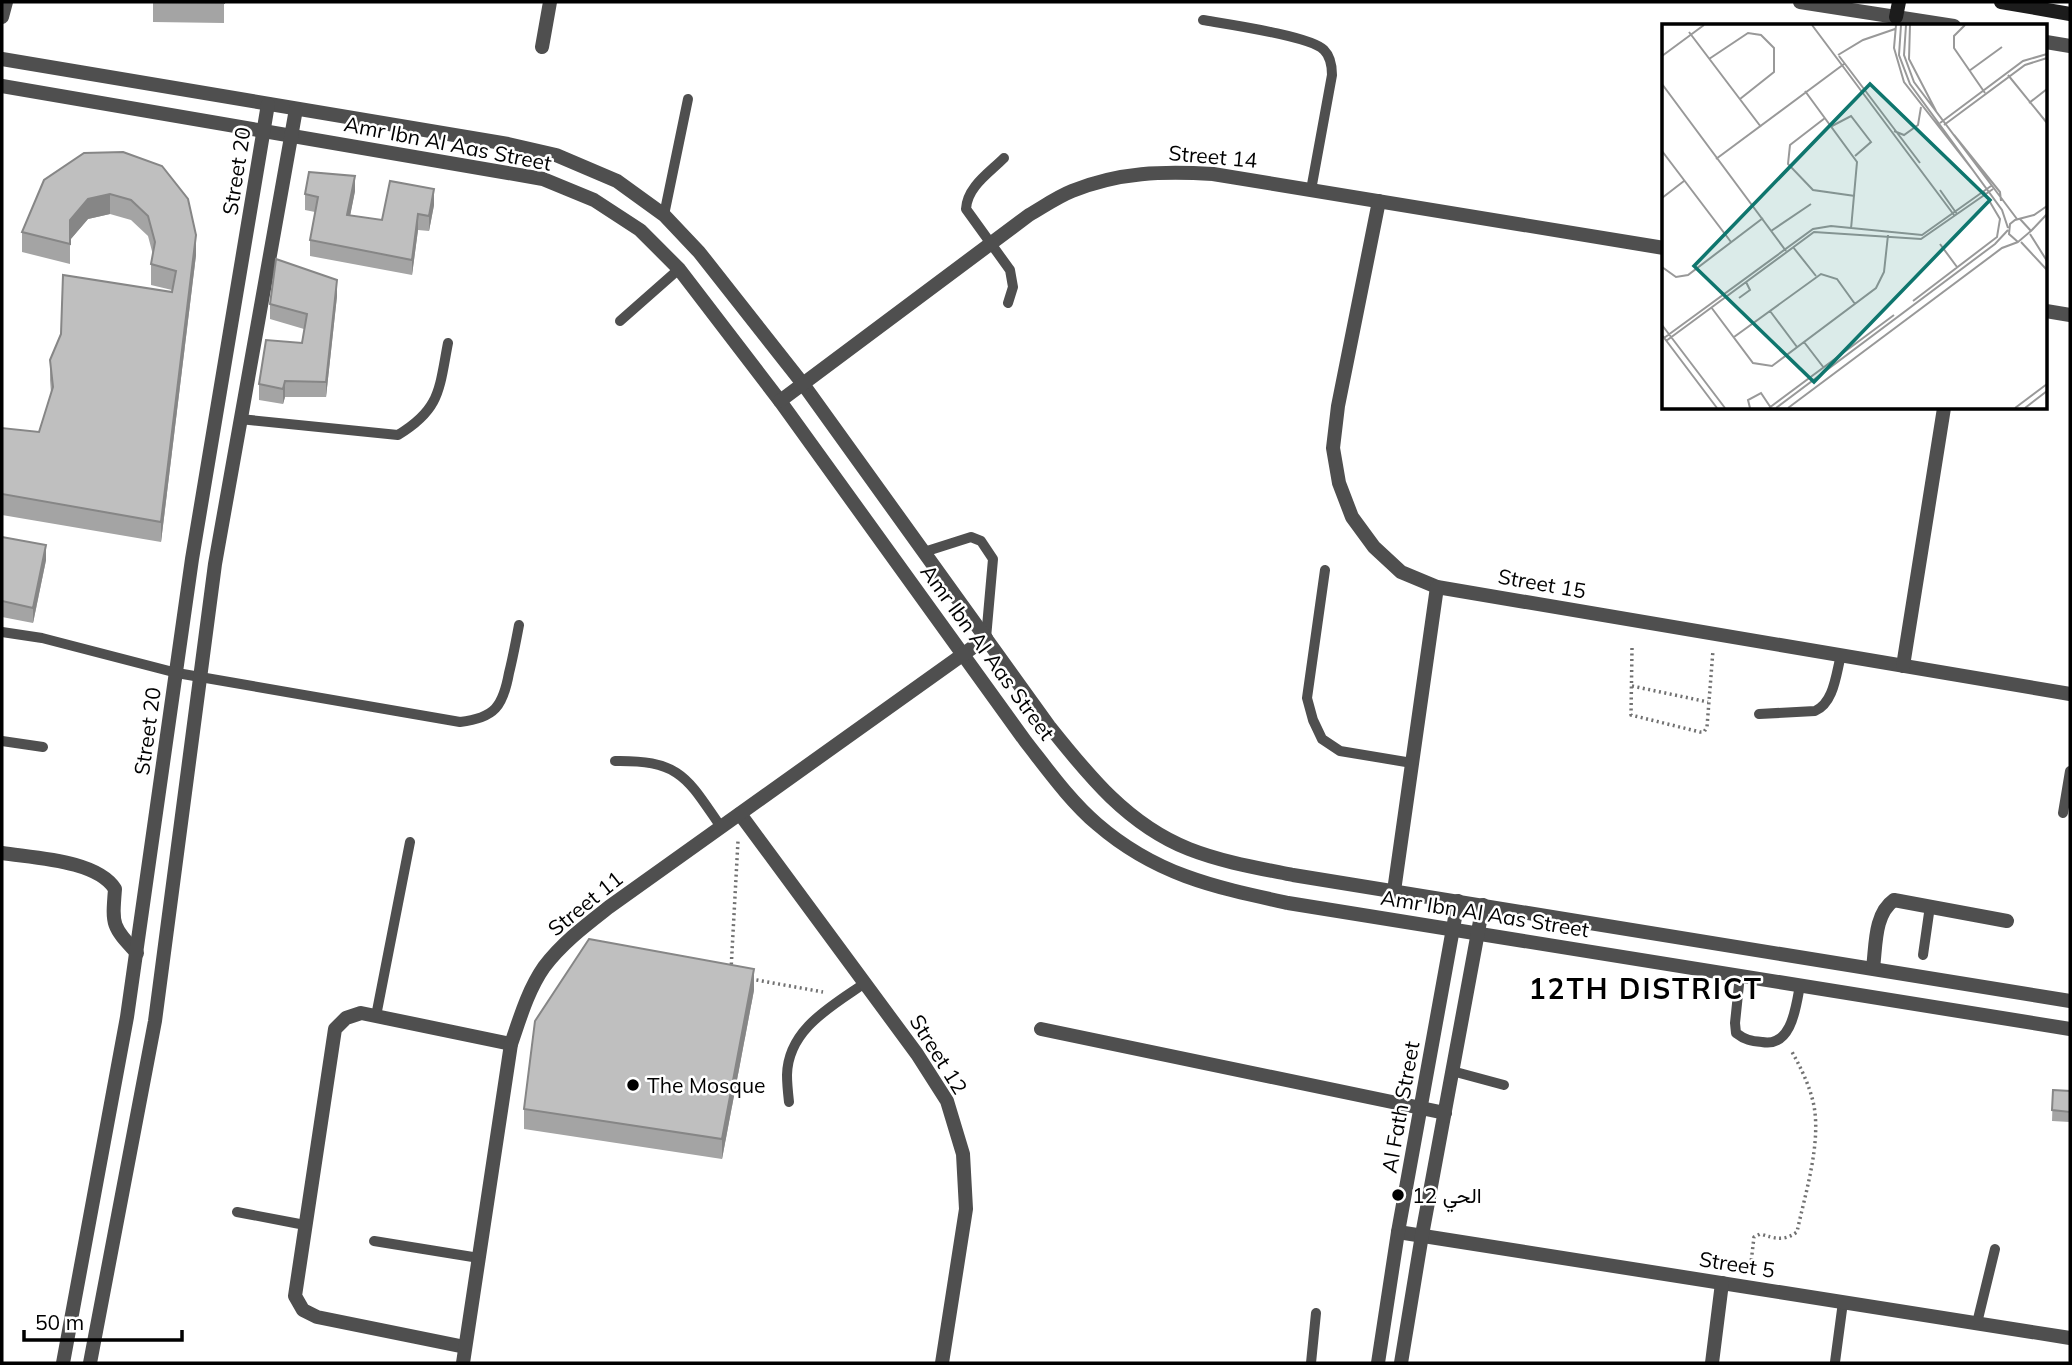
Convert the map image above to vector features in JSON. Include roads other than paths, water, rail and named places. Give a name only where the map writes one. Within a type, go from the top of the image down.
[{"type":"main road","points":[[1896,18],[1899,2]]},
{"type":"main road","points":[[2001,2],[2070,14]]},
{"type":"street","points":[[2,17],[6,2]]},
{"type":"street","points":[[542,47],[550,2]]},
{"type":"street","points":[[1800,2],[1931,24]]},
{"type":"street","points":[[2048,42],[2070,46]]},
{"type":"street","name":"Amr Ibn Al Aas Street","points":[[2,59],[508,144],[556,155],[617,181],[664,215],[699,252],[803,384],[1049,726],[1083,768],[1115,802],[1149,829],[1187,849],[1230,862],[1293,875],[2070,1001]]},
{"type":"street","name":"Amr Ibn Al Aas Street","points":[[2,86],[543,179],[594,200],[640,230],[679,269],[780,401],[1026,742],[1061,786],[1095,822],[1134,852],[1177,874],[1223,889],[1288,903],[2070,1029]]},
{"type":"street","name":"Street 20","points":[[64,1363],[137,953],[201,495],[244,258],[268,104]]},
{"type":"street","points":[[90,1363],[155,1021],[215,564],[296,109]]},
{"type":"street","name":"Street 14","points":[[780,401],[1029,215],[1071,191],[1117,177],[1165,171],[1201,173],[1662,248]]},
{"type":"street","name":"Street 15","points":[[1378,201],[1338,406],[1333,448],[1339,483],[1352,517],[1374,547],[1401,572],[1437,587],[2070,694]]},
{"type":"street","points":[[2048,310],[2070,314]]},
{"type":"street","points":[[1903,666],[1944,410]]},
{"type":"street","points":[[1394,891],[1437,587]]},
{"type":"street","name":"Street 11","points":[[463,1363],[511,1044],[529,994],[544,968],[563,946],[609,907],[986,638]]},
{"type":"street","name":"Street 12","points":[[740,814],[918,1054],[947,1101],[963,1154],[966,1209],[942,1363]]},
{"type":"street","points":[[2,853],[70,864],[106,878],[115,889],[114,924],[137,953]]},
{"type":"street","points":[[1872,968],[1881,915],[1885,906],[1894,900],[2007,920]]},
{"type":"street","name":"Al Fath Street","points":[[1378,1363],[1398,1232],[1458,901]]},
{"type":"street","points":[[1401,1363],[1483,905]]},
{"type":"street","points":[[466,1347],[317,1317],[303,1310],[295,1296],[334,1029],[346,1018],[361,1013],[511,1044]]},
{"type":"street","points":[[1041,1028],[1444,1112]]},
{"type":"street","name":"Street 5","points":[[1398,1232],[2070,1338]]},
{"type":"street","points":[[1712,1363],[1722,1283]]},
{"type":"lane","points":[[1203,20],[1307,40],[1324,49],[1329,57],[1332,75],[1311,190]]},
{"type":"lane","points":[[664,215],[688,99]]},
{"type":"lane","points":[[1004,158],[971,191],[966,209],[1010,271],[1013,287],[1008,303]]},
{"type":"lane","points":[[620,321],[679,269]]},
{"type":"lane","points":[[240,419],[398,435],[419,422],[436,400],[448,343]]},
{"type":"lane","points":[[924,552],[971,537],[981,541],[993,559],[986,638]]},
{"type":"lane","points":[[1325,570],[1307,698],[1313,719],[1322,738],[1340,751],[1412,763]]},
{"type":"lane","points":[[2,632],[41,638],[177,673],[460,722],[478,720],[493,712],[504,698],[519,625]]},
{"type":"lane","points":[[1759,714],[1815,711],[1824,708],[1841,655]]},
{"type":"lane","points":[[2,741],[43,747]]},
{"type":"lane","points":[[615,761],[640,761],[665,767],[687,779],[721,827]]},
{"type":"lane","points":[[2063,813],[2070,771]]},
{"type":"lane","points":[[376,1016],[410,842]]},
{"type":"lane","points":[[1923,954],[1930,906]]},
{"type":"lane","points":[[1740,975],[1736,1033],[1744,1040],[1769,1044],[1784,1035],[1793,1020],[1800,985]]},
{"type":"lane","points":[[789,1102],[787,1072],[795,1044],[812,1020],[865,983]]},
{"type":"lane","points":[[1452,1072],[1504,1085]]},
{"type":"lane","points":[[237,1212],[305,1225]]},
{"type":"lane","points":[[374,1241],[479,1258]]},
{"type":"lane","points":[[1977,1323],[1995,1249]]},
{"type":"lane","points":[[1835,1362],[1843,1302]]},
{"type":"lane","points":[[1311,1363],[1316,1313]]},
{"type":"place","name":"The Mosque","points":[[633,1085]]},
{"type":"place","name":"الحي 12","points":[[1398,1195]]},
{"type":"district","name":"12TH DISTRICT","points":[[1646,988]]}]
